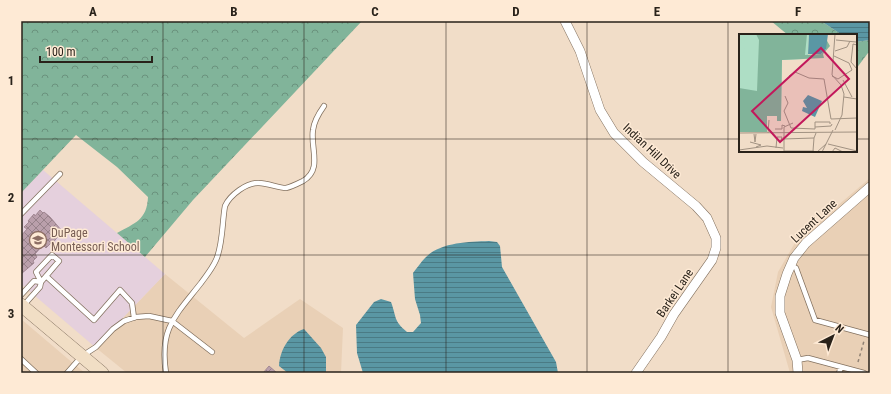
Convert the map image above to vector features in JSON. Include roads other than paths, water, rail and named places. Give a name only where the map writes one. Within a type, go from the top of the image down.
[{"type":"main road","points":[[22,302],[102,373]]},
{"type":"street","name":"Indian Hill Drive","points":[[565,21],[580,51],[600,110],[614,133],[643,162],[696,206],[709,222]]},
{"type":"street","name":"Lucent Lane","points":[[798,373],[797,360],[780,310],[780,296],[790,265],[797,253],[806,243],[870,187]]},
{"type":"street","name":"Barkei Lane","points":[[636,373],[661,338],[674,314],[715,254],[716,238],[709,222]]},
{"type":"lane","points":[[166,373],[164,353],[166,335],[172,321],[217,260],[225,206],[231,196],[238,191],[258,182],[286,188],[304,180],[311,174],[315,164],[312,139],[313,128],[317,117],[324,106]]},
{"type":"lane","points":[[21,214],[60,174]]},
{"type":"lane","points":[[22,302],[40,287],[41,282],[59,261],[52,255],[36,272],[41,282]]},
{"type":"lane","points":[[790,265],[796,268],[815,320],[870,335]]},
{"type":"lane","points":[[46,276],[94,320],[120,290],[132,303],[134,318]]},
{"type":"lane","points":[[22,302],[34,281],[41,282]]},
{"type":"lane","points":[[67,373],[82,356],[96,347],[113,329],[124,321],[134,318],[149,316],[172,321],[212,352]]},
{"type":"lane","points":[[797,360],[808,358],[864,373]]},
{"type":"lane","points":[[21,359],[36,373]]},
{"type":"lane","points":[[839,373],[841,367]]},
{"type":"water","points":[[821,21],[870,21],[870,40],[857,42],[857,34],[840,34]]},
{"type":"water","points":[[489,241],[497,242],[500,246],[502,267],[556,362],[558,373],[363,373],[357,353],[356,325],[374,302],[381,299],[391,302],[399,324],[407,332],[413,332],[421,323],[415,299],[413,273],[422,261],[431,253],[446,246]]},
{"type":"water","points":[[304,329],[321,348],[326,357],[326,373],[288,373],[279,366],[281,354],[286,343],[299,331]]},
{"type":"place","name":"DuPage Montessori School","points":[[38,240]]}]
